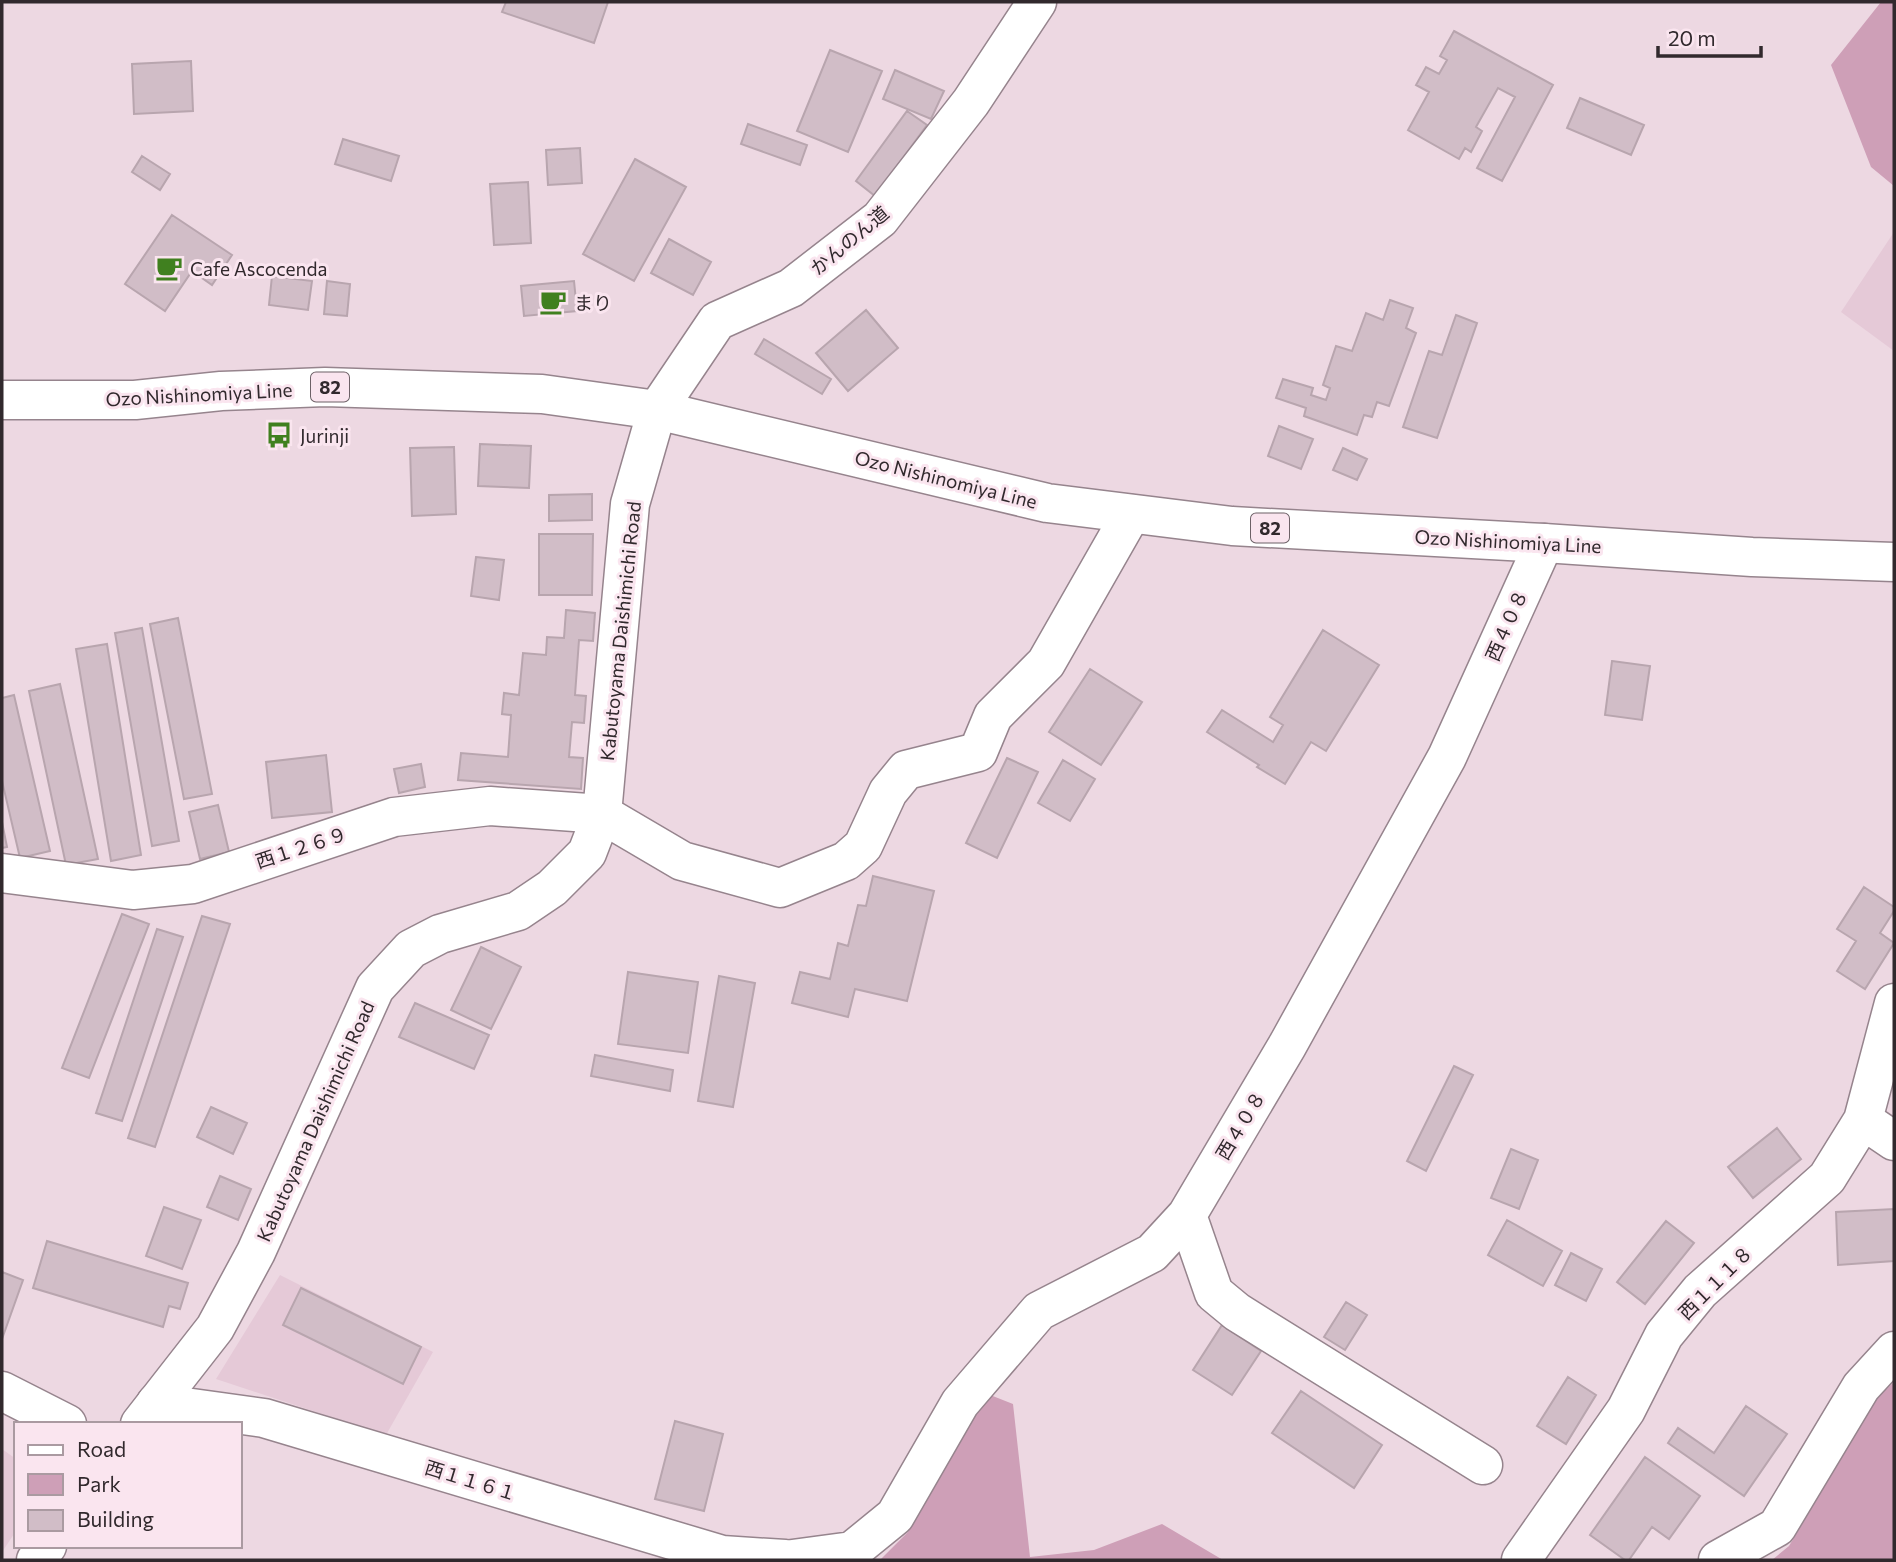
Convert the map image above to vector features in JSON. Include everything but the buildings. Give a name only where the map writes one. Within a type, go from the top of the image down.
[{"type":"street","name":"かんのん道","points":[[657,410],[717,321],[790,288],[880,219],[971,102],[1037,2]]},
{"type":"street","name":"Ozo Nishinomiya Line","points":[[2,400],[135,400],[222,391],[325,387],[542,394],[657,410],[1047,503],[1131,514],[1232,526],[1544,542],[1752,557],[1894,562]]},
{"type":"street","name":"Kabutoyama Daishimichi Road","points":[[148,1413],[215,1328],[256,1252],[375,988],[411,949],[440,934],[518,911],[552,888],[587,853],[602,814],[630,504],[657,410]]},
{"type":"street","points":[[602,814],[682,860],[780,888],[846,861],[863,846],[888,792],[906,770],[978,752],[993,716],[1045,663],[1131,514]]},
{"type":"street","name":"西４０８","points":[[785,1560],[852,1551],[895,1516],[960,1404],[1039,1311],[1152,1253],[1187,1214],[1287,1046],[1447,757],[1544,542]]},
{"type":"street","name":"西１２６９","points":[[2,873],[133,890],[193,884],[394,817],[490,806],[602,814]]},
{"type":"street","name":"西１１１８","points":[[1521,1560],[1626,1410],[1664,1335],[1700,1291],[1826,1178],[1863,1120],[1894,1003]]},
{"type":"street","points":[[1863,1120],[1894,1141]]},
{"type":"street","points":[[1187,1214],[1214,1293],[1237,1312],[1483,1465]]},
{"type":"street","points":[[1718,1560],[1777,1527],[1861,1387],[1894,1351]]},
{"type":"street","points":[[2,1391],[63,1422]]},
{"type":"street","name":"西１１６１","points":[[148,1413],[264,1418],[722,1555],[785,1560]]},
{"type":"shaded area","points":[[1894,232],[1894,351],[1841,312]]},
{"type":"shaded area","points":[[280,1275],[433,1352],[386,1435],[216,1379]]},
{"type":"shaded area","points":[[2,1449],[14,1458],[14,1534],[2,1552]]},
{"type":"green space","points":[[1881,2],[1894,2],[1894,186],[1871,167],[1831,65]]},
{"type":"green space","points":[[1894,1382],[1894,1560],[1772,1560],[1789,1546],[1878,1397]]},
{"type":"green space","points":[[975,1389],[1013,1404],[1030,1557],[1094,1550],[1162,1524],[1223,1560],[873,1560],[881,1559],[908,1532]]},
{"type":"place","name":"Cafe Ascocenda","points":[[169,268]]},
{"type":"place","name":"まり","points":[[553,302]]},
{"type":"place","name":"Jurinji","points":[[279,435]]}]
